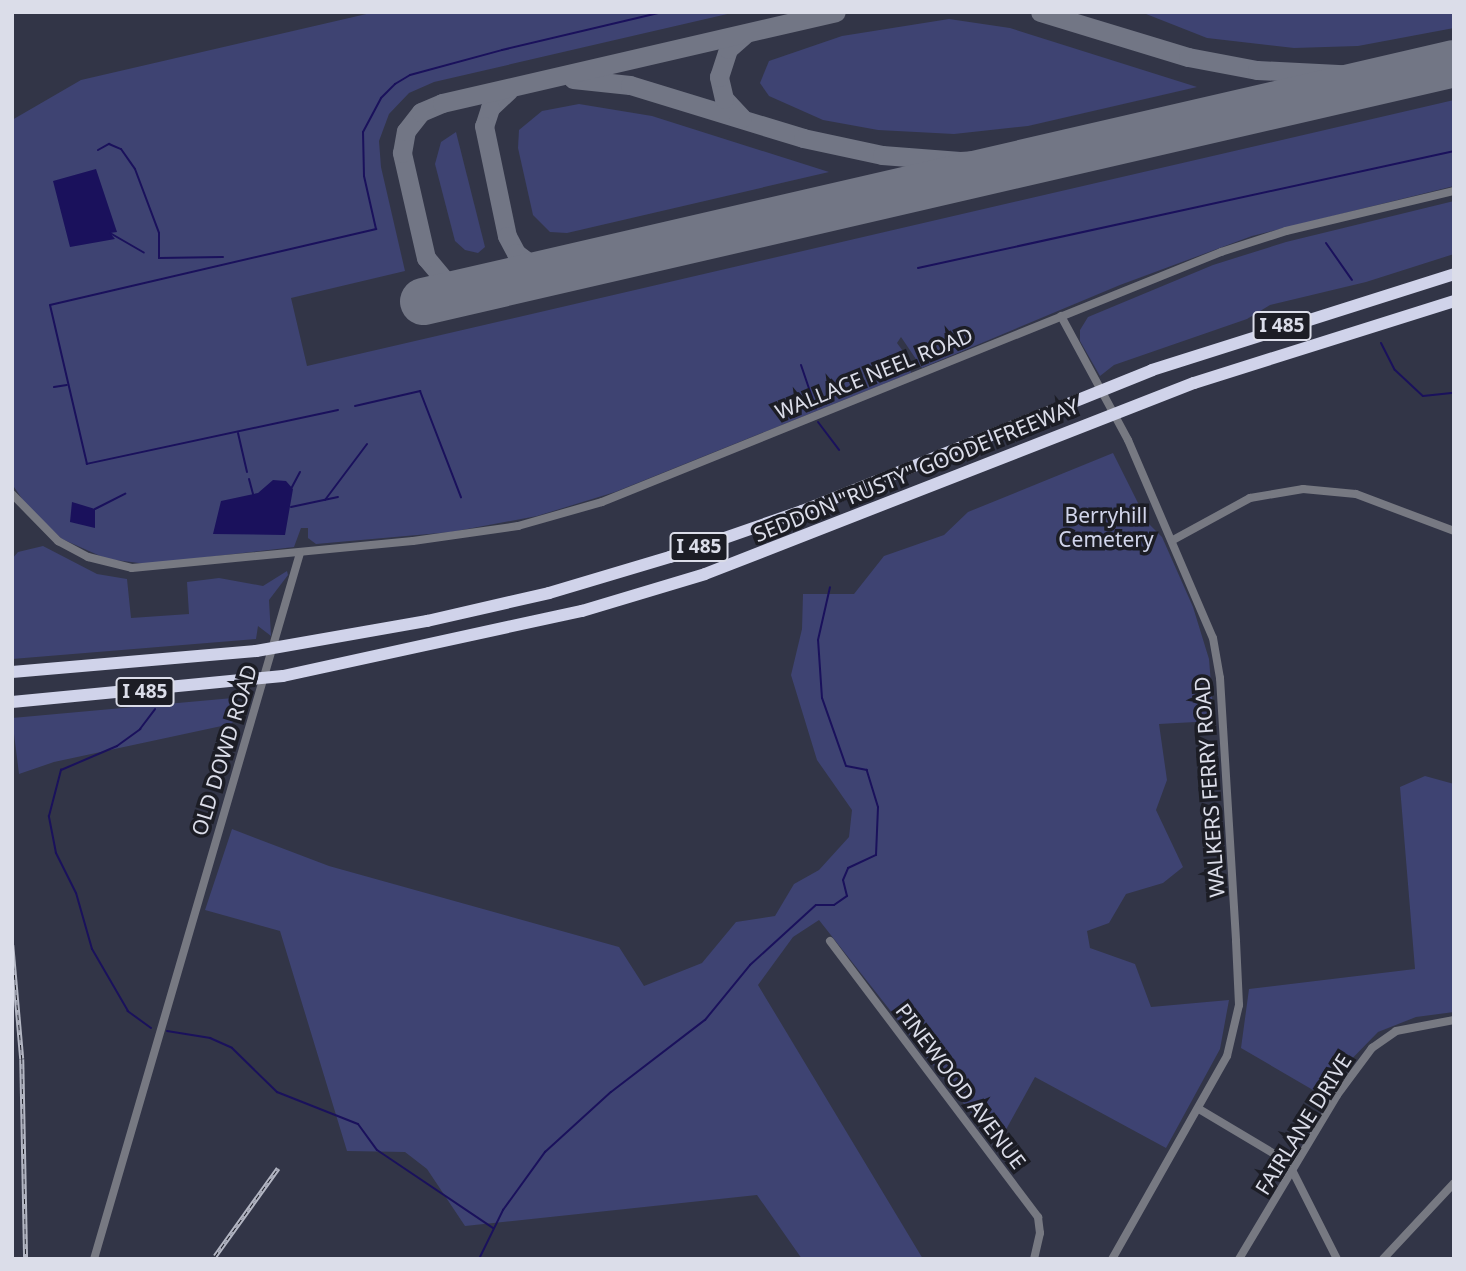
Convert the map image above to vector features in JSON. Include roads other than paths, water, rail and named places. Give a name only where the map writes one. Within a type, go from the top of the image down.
[{"type":"highway","name":"SEDDON \"RUSTY\" GOODE FREEWAY","points":[[12,672],[256,651],[485,609],[670,557],[802,510],[1152,370],[1454,274]]},
{"type":"highway","name":"SEDDON \"RUSTY\" GOODE FREEWAY","points":[[12,702],[243,682],[491,635],[705,574],[1194,383],[1454,300]]},
{"type":"street","name":"WALLACE NEEL ROAD","points":[[300,553],[495,530],[581,509],[1252,241],[1454,191]]},
{"type":"street","name":"WALKERS FERRY ROAD","points":[[1061,316],[1128,440],[1173,540],[1217,654],[1238,981],[1234,1036],[1199,1109],[1112,1259]]},
{"type":"street","points":[[1173,540],[1250,498],[1303,489],[1356,494],[1454,531]]},
{"type":"street","points":[[12,494],[58,541],[118,566],[160,568],[300,553]]},
{"type":"street","name":"OLD DOWD ROAD","points":[[94,1259],[300,553]]},
{"type":"street","name":"PINEWOOD AVENUE","points":[[830,941],[1038,1217],[1040,1233],[1034,1259]]},
{"type":"street","name":"FAIRLANE DRIVE","points":[[1239,1259],[1337,1095],[1381,1039],[1413,1026],[1454,1020]]},
{"type":"street","points":[[1199,1109],[1285,1160],[1337,1259]]},
{"type":"street","points":[[1383,1259],[1454,1183]]},
{"type":"waterway","points":[[338,410],[87,464],[50,305],[376,229],[364,176],[363,132],[381,98],[395,84],[410,75],[502,50],[663,12]]},
{"type":"waterway","points":[[98,150],[109,144],[121,149],[135,169],[159,233],[159,258],[223,257]]},
{"type":"waterway","points":[[918,268],[1454,151]]},
{"type":"waterway","points":[[110,233],[144,253]]},
{"type":"waterway","points":[[1326,243],[1352,280]]},
{"type":"waterway","points":[[1381,343],[1395,370],[1423,396],[1454,393]]},
{"type":"waterway","points":[[801,365],[816,409]]},
{"type":"waterway","points":[[54,387],[67,385]]},
{"type":"waterway","points":[[355,406],[420,391],[461,497]]},
{"type":"waterway","points":[[818,422],[839,450]]},
{"type":"waterway","points":[[238,433],[247,472]]},
{"type":"waterway","points":[[325,500],[367,444]]},
{"type":"waterway","points":[[292,487],[300,472]]},
{"type":"waterway","points":[[249,479],[253,494]]},
{"type":"waterway","points":[[95,509],[125,494]]},
{"type":"waterway","points":[[291,507],[338,497]]},
{"type":"waterway","points":[[479,1259],[503,1210],[545,1152],[611,1092],[705,1020],[750,965],[816,905],[834,905],[847,896],[843,880],[848,868],[876,855],[878,807],[867,770],[846,766],[822,698],[818,640],[830,587]]},
{"type":"waterway","points":[[151,1028],[128,1011],[92,949],[76,893],[56,853],[49,816],[61,770],[117,746],[140,729],[155,709]]},
{"type":"waterway","points":[[167,1031],[210,1038],[232,1048],[277,1092],[358,1124],[377,1150],[493,1228]]},
{"type":"railway","points":[[12,945],[22,1059],[26,1259]]},
{"type":"railway","points":[[215,1256],[278,1168]]},
{"type":"park label","name":"Berryhill Cemetery","points":[[1106,527]]}]
